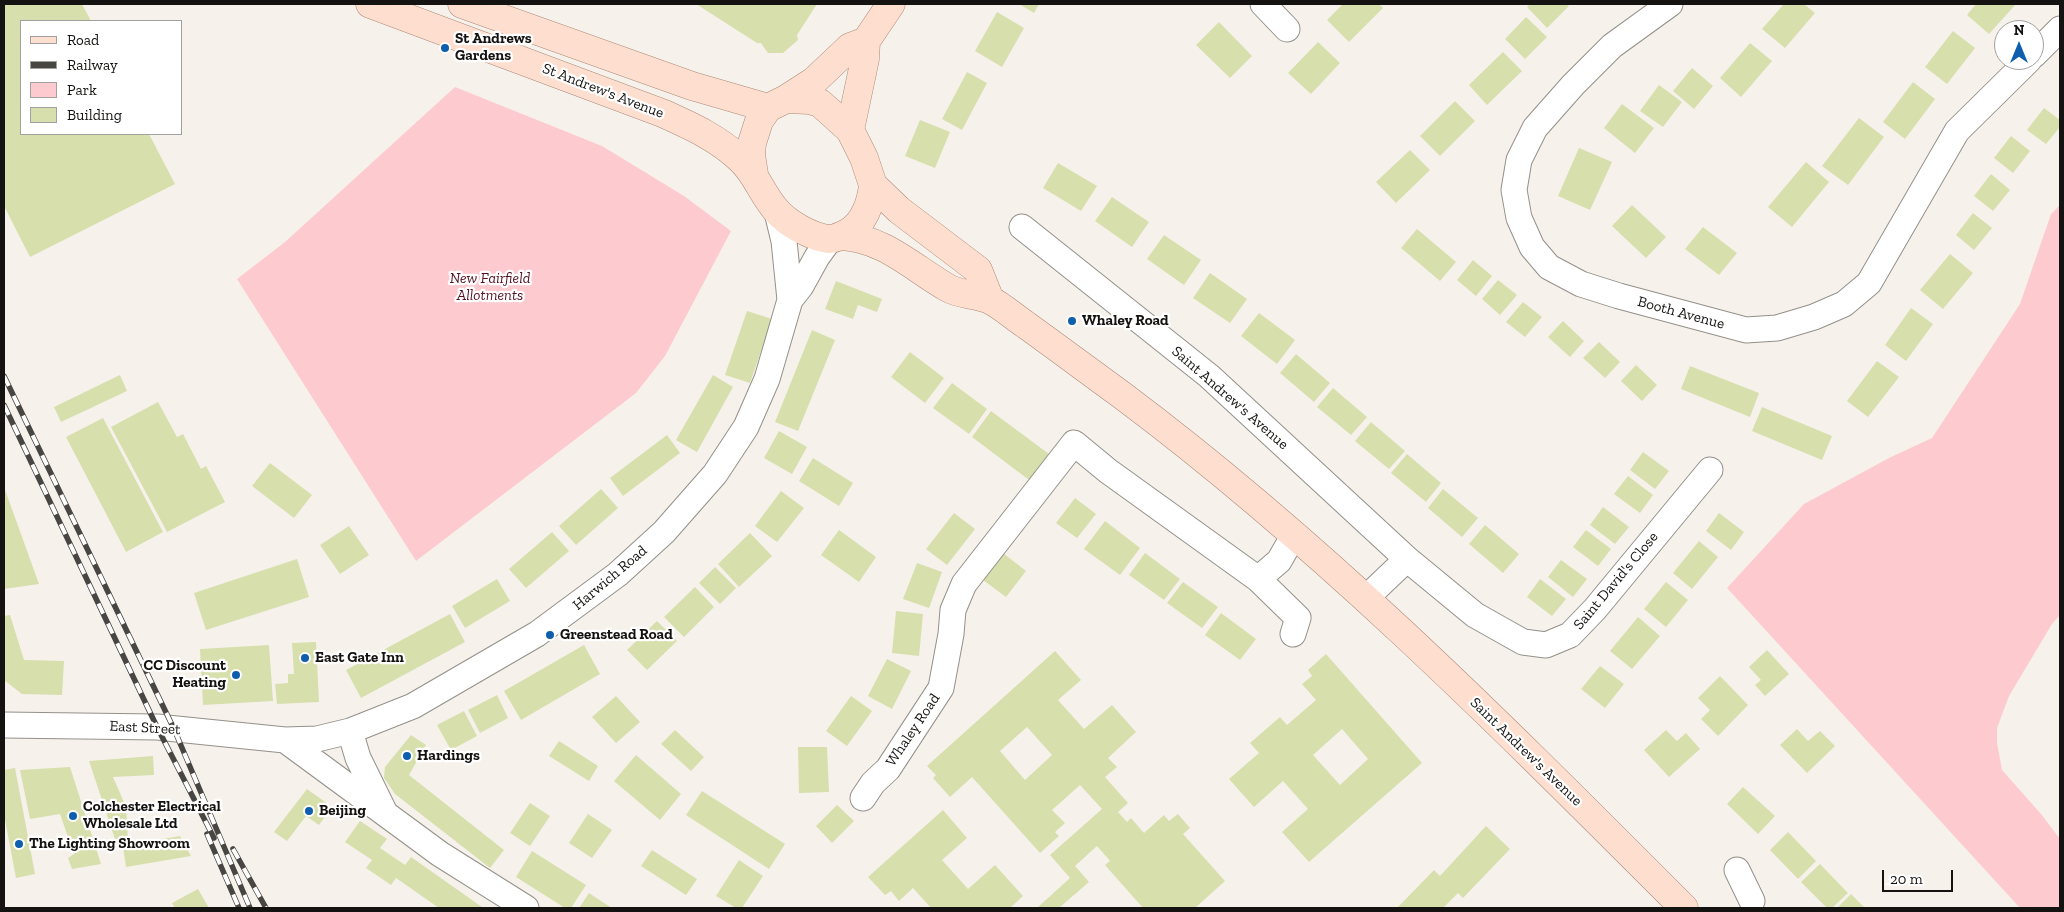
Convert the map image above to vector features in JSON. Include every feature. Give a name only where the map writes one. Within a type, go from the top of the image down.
[{"type":"main road","name":"St Andrew's Avenue","points":[[370,4],[662,113],[704,132],[728,149],[754,174],[765,196],[777,212]]},
{"type":"main road","points":[[462,4],[692,86],[777,103],[809,100],[820,103],[850,130],[864,158],[873,185],[872,200],[851,231],[836,237],[797,227],[777,212]]},
{"type":"main road","points":[[850,130],[865,59],[866,41],[891,4]]},
{"type":"main road","points":[[754,174],[751,155],[752,143],[757,127],[777,103],[814,81],[850,47],[866,41]]},
{"type":"main road","points":[[873,185],[899,210],[978,270],[990,300]]},
{"type":"main road","name":"Saint Andrew's Avenue","points":[[836,237],[858,237],[870,241],[900,256],[951,290],[990,300],[1167,429],[1366,598],[1546,770],[1684,908]]},
{"type":"street","points":[[1263,4],[1287,29]]},
{"type":"street","name":"Booth Avenue","points":[[1670,4],[1612,46],[1573,85],[1535,128],[1519,160],[1514,190],[1519,218],[1532,247],[1549,267],[1581,284],[1746,330],[1776,328],[1814,317],[1844,304],[1869,282],[1957,131],[2019,70]]},
{"type":"street","points":[[2044,45],[2060,29]]},
{"type":"street","name":"Harwich Road","points":[[285,740],[317,739],[350,731],[413,706],[537,634],[618,574],[664,532],[715,474],[746,427],[767,379],[790,300],[784,241],[777,212]]},
{"type":"street","name":"Saint Andrew's Avenue","points":[[1022,228],[1209,376],[1407,559],[1475,614]]},
{"type":"street","name":"Harwich Road","points":[[790,300],[802,286],[816,257],[836,237]]},
{"type":"street","name":"Whaley Road","points":[[864,785],[888,768],[941,688],[951,634],[953,610],[964,584],[1074,443],[1108,471],[1258,579]]},
{"type":"street","name":"Saint David's Close","points":[[1475,614],[1524,642],[1546,645],[1570,635],[1595,609],[1710,470]]},
{"type":"street","points":[[1293,634],[1298,618],[1258,579],[1279,561],[1294,535]]},
{"type":"street","points":[[1366,598],[1407,559]]},
{"type":"street","name":"East Street","points":[[4,725],[157,728],[285,740]]},
{"type":"street","points":[[350,731],[358,758],[387,816]]},
{"type":"street","points":[[285,740],[440,854],[526,908]]},
{"type":"street","points":[[1737,870],[1752,906]]},
{"type":"green space","name":"New Fairfield Allotments","points":[[455,87],[602,146],[684,196],[731,231],[665,356],[636,393],[416,561],[237,279],[285,242]]},
{"type":"green space","points":[[2060,205],[2060,615],[2052,624],[2009,696],[1997,728],[1997,743],[2002,770],[2041,814],[2060,839],[2060,908],[2020,908],[1727,588],[1804,504],[1889,458],[1932,438],[2020,304],[2051,214]]},
{"type":"building","points":[[4,4],[82,4],[90,20],[20,20],[20,135],[150,135],[175,184],[30,257],[4,206]]},
{"type":"building","points":[[696,4],[817,4],[797,35],[798,40],[783,53],[768,53],[761,43],[757,43]]},
{"type":"building","points":[[1019,4],[1039,4],[1034,13]]},
{"type":"building","points":[[1343,4],[1379,4],[1383,8],[1349,42],[1327,20]]},
{"type":"building","points":[[1530,4],[1566,4],[1569,6],[1547,28],[1527,7]]},
{"type":"building","points":[[1784,4],[1804,4],[1815,13],[1785,48],[1762,29]]},
{"type":"building","points":[[1976,4],[2016,4],[2002,20],[1994,20],[1994,28],[1989,34],[1967,15]]},
{"type":"building","points":[[997,12],[1024,28],[1002,67],[975,51]]},
{"type":"building","points":[[1526,17],[1547,37],[1525,59],[1505,39]]},
{"type":"building","points":[[1219,22],[1252,56],[1230,78],[1196,45]]},
{"type":"building","points":[[1953,31],[1975,48],[1947,84],[1925,67]]},
{"type":"building","points":[[1318,42],[1340,63],[1311,94],[1288,73]]},
{"type":"building","points":[[1750,43],[1772,61],[1741,97],[1720,78]]},
{"type":"building","points":[[1503,52],[1522,71],[1487,105],[1469,85]]},
{"type":"building","points":[[1692,68],[1713,86],[1694,109],[1673,91]]},
{"type":"building","points":[[967,72],[987,83],[962,130],[942,119]]},
{"type":"building","points":[[1913,82],[1935,99],[1905,139],[1883,122]]},
{"type":"building","points":[[1659,85],[1682,102],[1663,127],[1640,111]]},
{"type":"building","points":[[1455,101],[1475,121],[1440,156],[1420,136]]},
{"type":"building","points":[[1622,104],[1654,128],[1635,153],[1604,128]]},
{"type":"building","points":[[2044,108],[2060,120],[2060,127],[2046,144],[2027,130]]},
{"type":"building","points":[[1859,118],[1884,137],[1848,185],[1822,166]]},
{"type":"building","points":[[920,120],[950,132],[935,168],[905,156]]},
{"type":"building","points":[[2011,136],[2030,151],[2013,173],[1994,158]]},
{"type":"building","points":[[1579,148],[1612,162],[1590,210],[1558,196]]},
{"type":"building","points":[[1410,150],[1430,170],[1396,203],[1376,182]]},
{"type":"building","points":[[1806,162],[1829,182],[1792,227],[1768,207]]},
{"type":"building","points":[[1058,163],[1097,186],[1081,211],[1043,188]]},
{"type":"building","points":[[1991,174],[2010,190],[1993,211],[1974,196]]},
{"type":"building","points":[[1112,197],[1149,222],[1132,247],[1095,221]]},
{"type":"building","points":[[1632,205],[1666,237],[1646,258],[1612,226]]},
{"type":"building","points":[[1973,213],[1992,228],[1974,250],[1956,235]]},
{"type":"building","points":[[1703,227],[1737,253],[1719,275],[1685,249]]},
{"type":"building","points":[[1417,229],[1456,262],[1440,281],[1401,248]]},
{"type":"building","points":[[1164,235],[1201,260],[1184,285],[1147,259]]},
{"type":"building","points":[[1950,254],[1973,273],[1943,309],[1920,290]]},
{"type":"building","points":[[1473,260],[1492,276],[1476,296],[1457,280]]},
{"type":"building","points":[[1210,273],[1247,299],[1230,323],[1193,298]]},
{"type":"building","points":[[1498,280],[1517,295],[1500,315],[1482,299]]},
{"type":"building","points":[[836,281],[882,299],[877,312],[858,305],[853,319],[825,309]]},
{"type":"building","points":[[1523,302],[1542,317],[1525,337],[1506,322]]},
{"type":"building","points":[[1911,308],[1933,324],[1906,361],[1885,345]]},
{"type":"building","points":[[747,311],[772,319],[750,383],[725,375]]},
{"type":"building","points":[[1259,313],[1295,340],[1277,364],[1241,336]]},
{"type":"building","points":[[1563,321],[1584,341],[1570,357],[1548,337]]},
{"type":"building","points":[[812,330],[835,340],[798,431],[775,422]]},
{"type":"building","points":[[1599,342],[1620,362],[1605,378],[1583,358]]},
{"type":"building","points":[[910,352],[944,378],[925,403],[891,377]]},
{"type":"building","points":[[1296,354],[1330,383],[1314,402],[1280,373]]},
{"type":"building","points":[[1877,361],[1899,377],[1868,417],[1847,401]]},
{"type":"building","points":[[1636,365],[1657,385],[1642,401],[1621,381]]},
{"type":"building","points":[[1690,366],[1759,393],[1750,417],[1681,389]]},
{"type":"building","points":[[120,375],[127,391],[61,422],[54,407]]},
{"type":"building","points":[[713,375],[733,387],[697,452],[676,440]]},
{"type":"building","points":[[952,383],[987,409],[969,434],[933,408]]},
{"type":"building","points":[[1333,388],[1367,417],[1351,435],[1317,407]]},
{"type":"building","points":[[158,402],[177,437],[183,434],[201,469],[206,466],[225,502],[167,532],[111,427]]},
{"type":"building","points":[[1762,407],[1832,436],[1822,460],[1752,431]]},
{"type":"building","points":[[991,411],[1049,454],[1029,480],[972,437]]},
{"type":"building","points":[[103,418],[163,532],[126,552],[66,437]]},
{"type":"building","points":[[1371,422],[1405,451],[1389,469],[1355,441]]},
{"type":"building","points":[[779,431],[807,447],[792,474],[764,458]]},
{"type":"building","points":[[667,435],[680,453],[623,496],[610,478]]},
{"type":"building","points":[[1643,452],[1669,471],[1655,489],[1630,470]]},
{"type":"building","points":[[1407,454],[1441,483],[1426,502],[1391,473]]},
{"type":"building","points":[[813,458],[853,483],[839,506],[799,481]]},
{"type":"building","points":[[270,463],[312,495],[294,518],[252,486]]},
{"type":"building","points":[[1628,476],[1653,495],[1640,513],[1614,494]]},
{"type":"building","points":[[4,487],[39,584],[4,589]]},
{"type":"building","points":[[601,489],[618,508],[576,545],[559,526]]},
{"type":"building","points":[[1443,489],[1478,518],[1462,537],[1428,508]]},
{"type":"building","points":[[781,491],[804,508],[777,542],[755,526]]},
{"type":"building","points":[[1075,498],[1096,514],[1077,538],[1056,523]]},
{"type":"building","points":[[1603,507],[1629,527],[1615,544],[1590,525]]},
{"type":"building","points":[[954,513],[975,529],[947,565],[926,549]]},
{"type":"building","points":[[1719,513],[1744,532],[1731,550],[1706,531]]},
{"type":"building","points":[[1105,521],[1140,548],[1120,575],[1084,549]]},
{"type":"building","points":[[1485,525],[1519,554],[1503,573],[1469,544]]},
{"type":"building","points":[[349,526],[369,555],[340,574],[320,545]]},
{"type":"building","points":[[839,530],[876,557],[859,582],[821,555]]},
{"type":"building","points":[[1586,530],[1611,549],[1598,566],[1573,547]]},
{"type":"building","points":[[552,532],[569,551],[526,588],[509,569]]},
{"type":"building","points":[[750,533],[772,556],[739,587],[718,564]]},
{"type":"building","points":[[1699,541],[1718,557],[1692,589],[1673,573]]},
{"type":"building","points":[[1003,553],[1026,571],[1006,597],[983,580]]},
{"type":"building","points":[[1145,553],[1180,579],[1164,600],[1129,575]]},
{"type":"building","points":[[297,559],[309,597],[206,630],[194,593]]},
{"type":"building","points":[[1561,560],[1587,579],[1573,597],[1548,577]]},
{"type":"building","points":[[917,563],[942,572],[929,608],[903,599]]},
{"type":"building","points":[[715,567],[736,588],[720,604],[699,583]]},
{"type":"building","points":[[497,579],[510,601],[465,628],[452,606]]},
{"type":"building","points":[[1540,579],[1566,599],[1552,616],[1527,597]]},
{"type":"building","points":[[1183,582],[1218,607],[1202,628],[1167,603]]},
{"type":"building","points":[[1666,582],[1688,600],[1666,627],[1644,609]]},
{"type":"building","points":[[695,587],[714,607],[684,637],[664,617]]},
{"type":"building","points":[[896,611],[923,614],[919,656],[892,653]]},
{"type":"building","points":[[1221,613],[1256,639],[1240,660],[1205,635]]},
{"type":"building","points":[[450,614],[465,642],[361,698],[346,670]]},
{"type":"building","points":[[10,615],[24,660],[64,661],[62,695],[22,694],[4,680],[4,616]]},
{"type":"building","points":[[1638,617],[1660,636],[1632,669],[1610,651]]},
{"type":"building","points":[[657,621],[677,641],[647,670],[627,650]]},
{"type":"building","name":"East Gate Inn","points":[[316,642],[319,702],[277,704],[275,684],[288,683],[288,674],[294,674],[292,643]]},
{"type":"building","name":"CC Discount Heating","points":[[269,645],[273,701],[203,705],[200,649]]},
{"type":"building","points":[[584,645],[600,674],[521,720],[504,691]]},
{"type":"building","points":[[1767,650],[1789,674],[1765,696],[1755,685],[1761,680],[1749,667]]},
{"type":"building","points":[[1055,651],[1081,680],[1058,700],[1084,729],[1112,705],[1136,732],[1108,758],[1117,767],[1105,777],[1128,803],[1118,812],[1127,822],[1131,818],[1144,833],[1164,815],[1169,821],[1178,814],[1190,828],[1183,834],[1225,881],[1195,908],[1143,908],[1105,865],[1110,861],[1097,846],[1075,866],[1089,882],[1059,908],[1037,908],[1070,878],[1050,855],[1102,809],[1080,785],[1052,810],[1065,823],[1055,832],[1059,836],[1040,853],[972,777],[950,797],[933,778],[936,775],[927,766]],"holes":[[[1027,727],[1052,755],[1025,780],[1000,751]]]},
{"type":"building","points":[[1326,654],[1422,763],[1309,862],[1282,832],[1308,809],[1283,781],[1254,807],[1229,779],[1259,753],[1250,743],[1280,717],[1287,725],[1316,700],[1302,684],[1312,676],[1308,670]],"holes":[[[1342,729],[1368,759],[1340,785],[1313,755]]]},
{"type":"building","points":[[887,659],[911,671],[892,709],[868,696]]},
{"type":"building","points":[[1600,666],[1624,684],[1605,708],[1581,689]]},
{"type":"building","points":[[1720,676],[1748,705],[1718,736],[1701,719],[1710,710],[1698,698]]},
{"type":"building","points":[[497,695],[508,718],[480,733],[468,710]]},
{"type":"building","points":[[616,696],[640,722],[616,743],[592,717]]},
{"type":"building","points":[[851,696],[872,711],[847,746],[826,731]]},
{"type":"building","points":[[464,711],[477,736],[451,750],[437,725]]},
{"type":"building","points":[[1797,729],[1808,741],[1820,731],[1835,746],[1807,773],[1780,745]]},
{"type":"building","points":[[675,730],[704,757],[691,771],[661,744]]},
{"type":"building","points":[[1666,730],[1677,741],[1686,733],[1700,749],[1669,777],[1644,750]]},
{"type":"building","points":[[411,735],[426,745],[409,775],[504,850],[490,868],[395,794],[384,778],[385,767]]},
{"type":"building","points":[[559,741],[598,766],[589,781],[549,756]]},
{"type":"building","points":[[798,747],[827,747],[829,792],[799,793]]},
{"type":"building","points":[[636,755],[681,794],[660,820],[614,781]]},
{"type":"building","points":[[153,756],[154,775],[113,777],[126,807],[128,842],[116,842],[89,761]]},
{"type":"building","name":"Colchester Electrical Wholesale Ltd","points":[[70,767],[101,864],[72,869],[68,858],[74,854],[60,814],[30,819],[20,770]]},
{"type":"building","name":"The Lighting Showroom","points":[[15,768],[35,874],[16,878],[4,814],[4,770]]},
{"type":"building","points":[[1743,787],[1775,816],[1758,834],[1727,804]]},
{"type":"building","name":"Beijing","points":[[307,789],[332,807],[319,825],[306,816],[287,841],[274,832]]},
{"type":"building","points":[[702,791],[785,844],[769,869],[686,815]]},
{"type":"building","points":[[530,803],[550,816],[530,846],[510,833]]},
{"type":"building","points":[[837,805],[854,821],[832,843],[816,826]]},
{"type":"building","points":[[943,810],[967,838],[942,860],[968,889],[995,865],[1023,896],[1010,908],[931,908],[913,888],[899,901],[891,891],[885,895],[868,877]]},
{"type":"building","points":[[588,814],[612,830],[592,858],[569,843]]},
{"type":"building","points":[[360,821],[387,839],[380,848],[405,865],[411,857],[482,908],[439,908],[396,878],[391,885],[366,868],[372,860],[345,842]]},
{"type":"building","points":[[1486,826],[1510,849],[1463,898],[1458,893],[1443,908],[1397,908],[1434,870],[1440,876]]},
{"type":"building","points":[[1788,832],[1816,861],[1798,879],[1770,850]]},
{"type":"building","points":[[180,836],[191,856],[126,867],[123,846]]},
{"type":"building","points":[[652,850],[697,879],[686,895],[641,866]]},
{"type":"building","points":[[532,851],[586,885],[571,908],[565,908],[516,877]]},
{"type":"building","points":[[739,860],[763,876],[742,908],[736,908],[716,896]]},
{"type":"building","points":[[1820,864],[1848,893],[1832,908],[1827,908],[1801,882]]},
{"type":"building","points":[[198,889],[209,908],[175,908],[172,903]]},
{"type":"building","points":[[589,893],[601,901],[612,908],[579,908]]},
{"type":"building","points":[[1851,894],[1865,908],[1837,908]]},
{"type":"railway","points":[[4,376],[174,729],[250,908]]},
{"type":"railway","points":[[4,405],[157,727],[214,838]]},
{"type":"railway","points":[[207,834],[239,908]]},
{"type":"railway","points":[[233,849],[266,908]]},
{"type":"place","name":"St Andrews Gardens","points":[[445,48]]},
{"type":"place","name":"Whaley Road","points":[[1072,321]]},
{"type":"place","name":"Greenstead Road","points":[[550,635]]},
{"type":"place","name":"East Gate Inn","points":[[305,658]]},
{"type":"place","name":"CC Discount Heating","points":[[236,675]]},
{"type":"place","name":"Hardings","points":[[407,756]]},
{"type":"place","name":"Beijing","points":[[309,811]]},
{"type":"place","name":"Colchester Electrical Wholesale Ltd","points":[[73,816]]},
{"type":"place","name":"The Lighting Showroom","points":[[19,844]]}]
